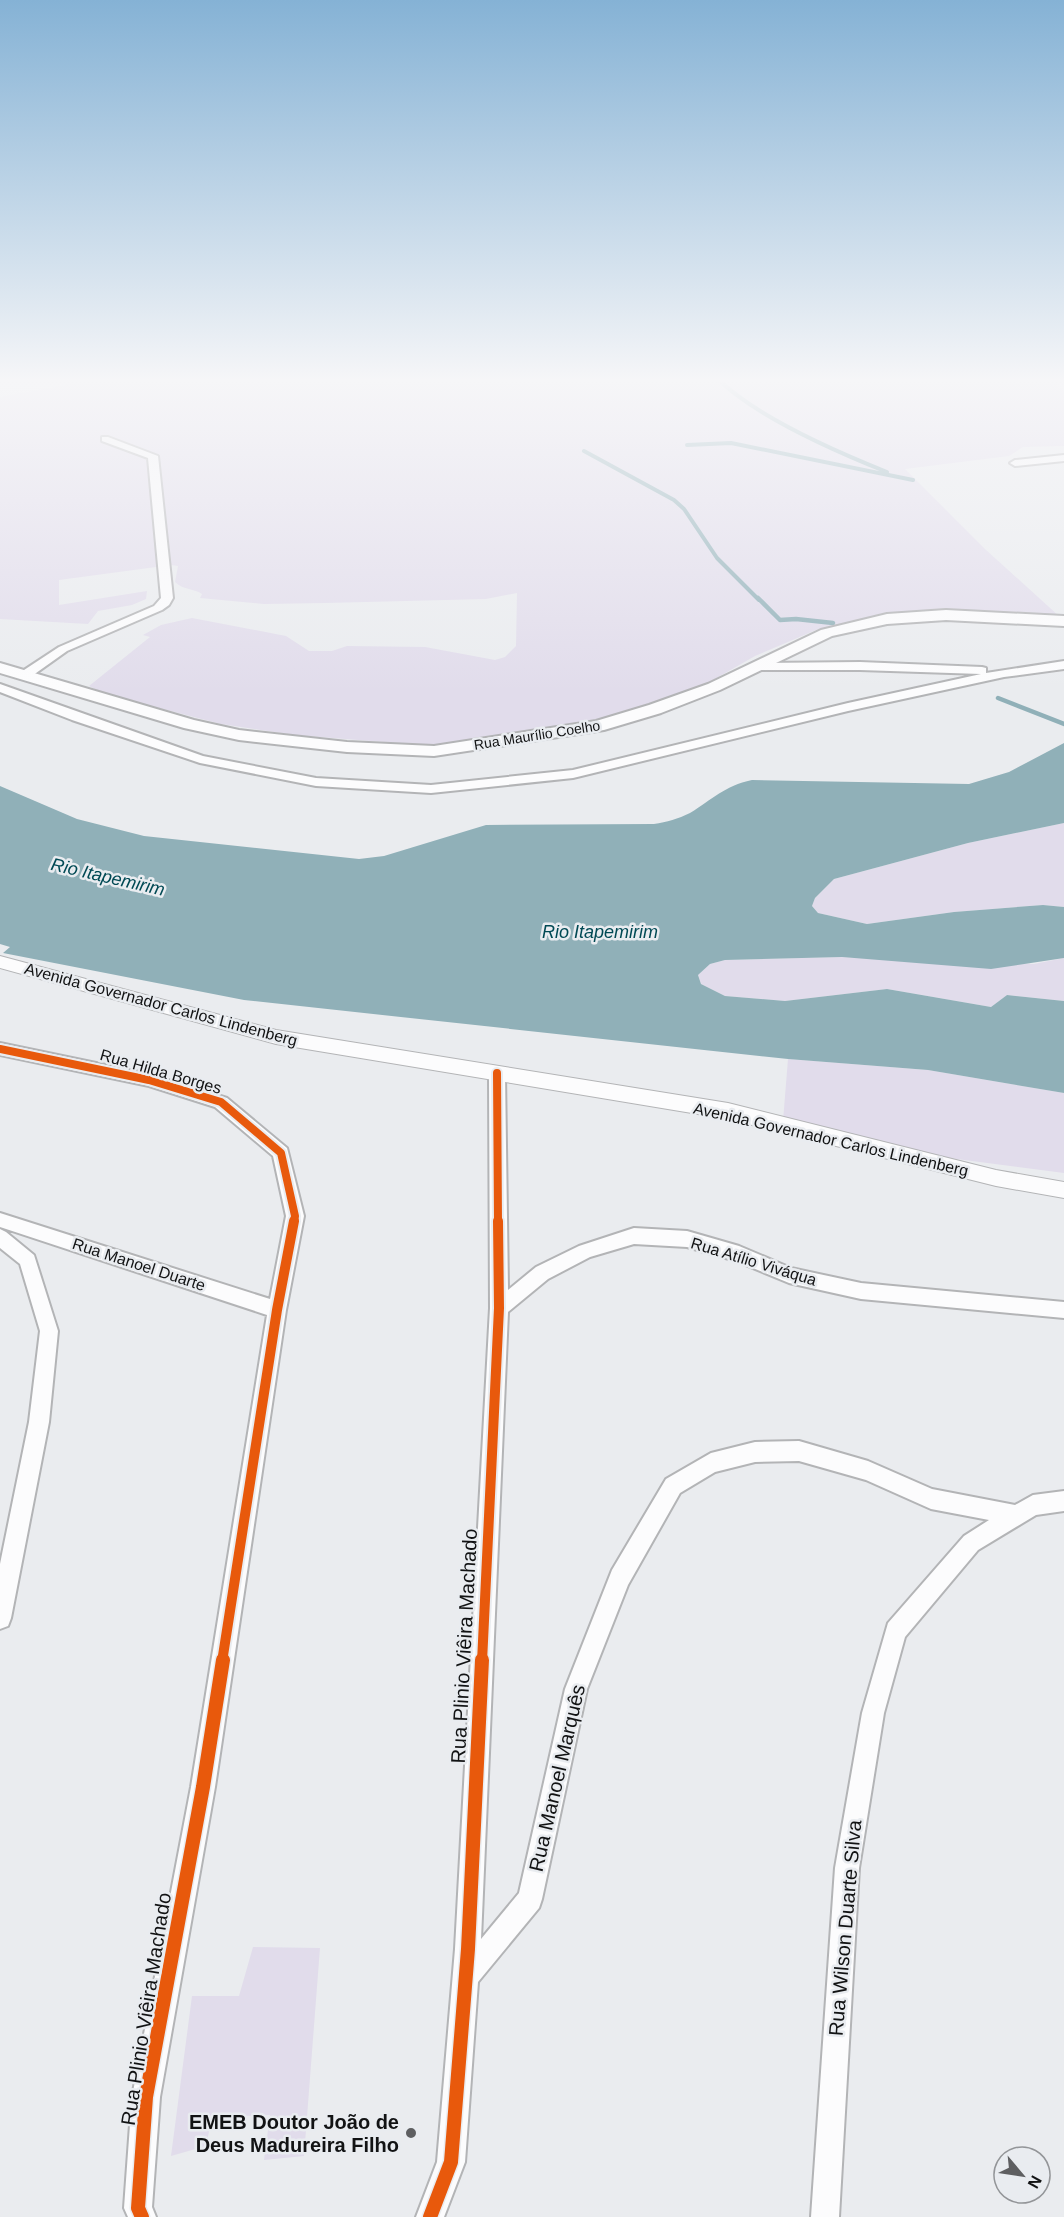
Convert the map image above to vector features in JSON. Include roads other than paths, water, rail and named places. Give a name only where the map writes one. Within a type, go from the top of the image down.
[{"type":"main road","name":"Rua Maurílio Coelho","points":[[0,668],[190,724],[239,735],[347,747],[434,751],[598,726],[655,709],[714,687],[827,633],[887,620],[946,615],[1064,621]]},
{"type":"street","points":[[25,675],[63,649],[158,608],[167,598],[156,484]]},
{"type":"street","points":[[0,688],[76,717],[200,759],[316,782],[432,789],[573,774],[1004,672],[1064,665]]},
{"type":"street","points":[[755,667],[860,666],[1004,672]]},
{"type":"street","name":"Avenida Governador Carlos Lindenberg","points":[[0,962],[276,1037],[728,1112],[996,1178],[1064,1190]]},
{"type":"street","name":"Rua Hilda Borges","points":[[0,1049],[149,1080],[221,1102],[281,1153],[295,1216],[277,1310]]},
{"type":"street","name":"Rua Plinio Viêira Machado","points":[[430,2217],[451,2162],[466,1977],[499,1308],[497,1073]]},
{"type":"street","name":"Rua Manoel Duarte","points":[[0,1220],[277,1310]]},
{"type":"street","name":"Rua Atílio Viváqua","points":[[499,1308],[542,1273],[585,1251],[634,1236],[687,1239],[739,1254],[789,1275],[861,1291],[1064,1310]]},
{"type":"street","points":[[0,1237],[28,1260],[49,1331],[39,1422],[0,1618]]},
{"type":"street","name":"Rua Plinio Viêira Machado","points":[[142,2217],[138,2208],[146,2097],[203,1787],[277,1310]]},
{"type":"street","name":"Rua Manoel Marquês","points":[[466,1977],[530,1899],[576,1689],[620,1578],[672,1486],[711,1463],[755,1452],[799,1451],[868,1471],[931,1498],[1016,1515]]},
{"type":"street","points":[[1016,1515],[1033,1505],[1064,1501]]},
{"type":"street","name":"Rua Wilson Duarte Silva","points":[[825,2217],[847,1868],[873,1713],[896,1631],[971,1543],[1016,1515]]},
{"type":"water","name":"Rio Itapemirim","points":[[1064,743],[1064,823],[968,843],[834,879],[815,898],[812,906],[818,913],[867,924],[954,912],[1043,905],[1064,907],[1064,958],[991,969],[842,957],[725,960],[710,964],[698,975],[701,984],[725,996],[785,1001],[887,989],[991,1007],[1007,995],[1064,1001],[1064,1093],[928,1070],[788,1059],[244,1000],[3,953],[10,947],[0,944],[0,786],[77,819],[144,836],[359,859],[384,856],[486,825],[654,824],[677,819],[726,789],[752,780],[969,784],[1009,772]]},
{"type":"waterway","points":[[645,484],[674,500],[684,509],[717,558],[759,600]]},
{"type":"waterway","points":[[758,598],[780,620],[796,619],[833,623]]},
{"type":"waterway","points":[[998,698],[1064,724]]},
{"type":"place","name":"EMEB Doutor João de Deus Madureira Filho","points":[[411,2133]]}]
